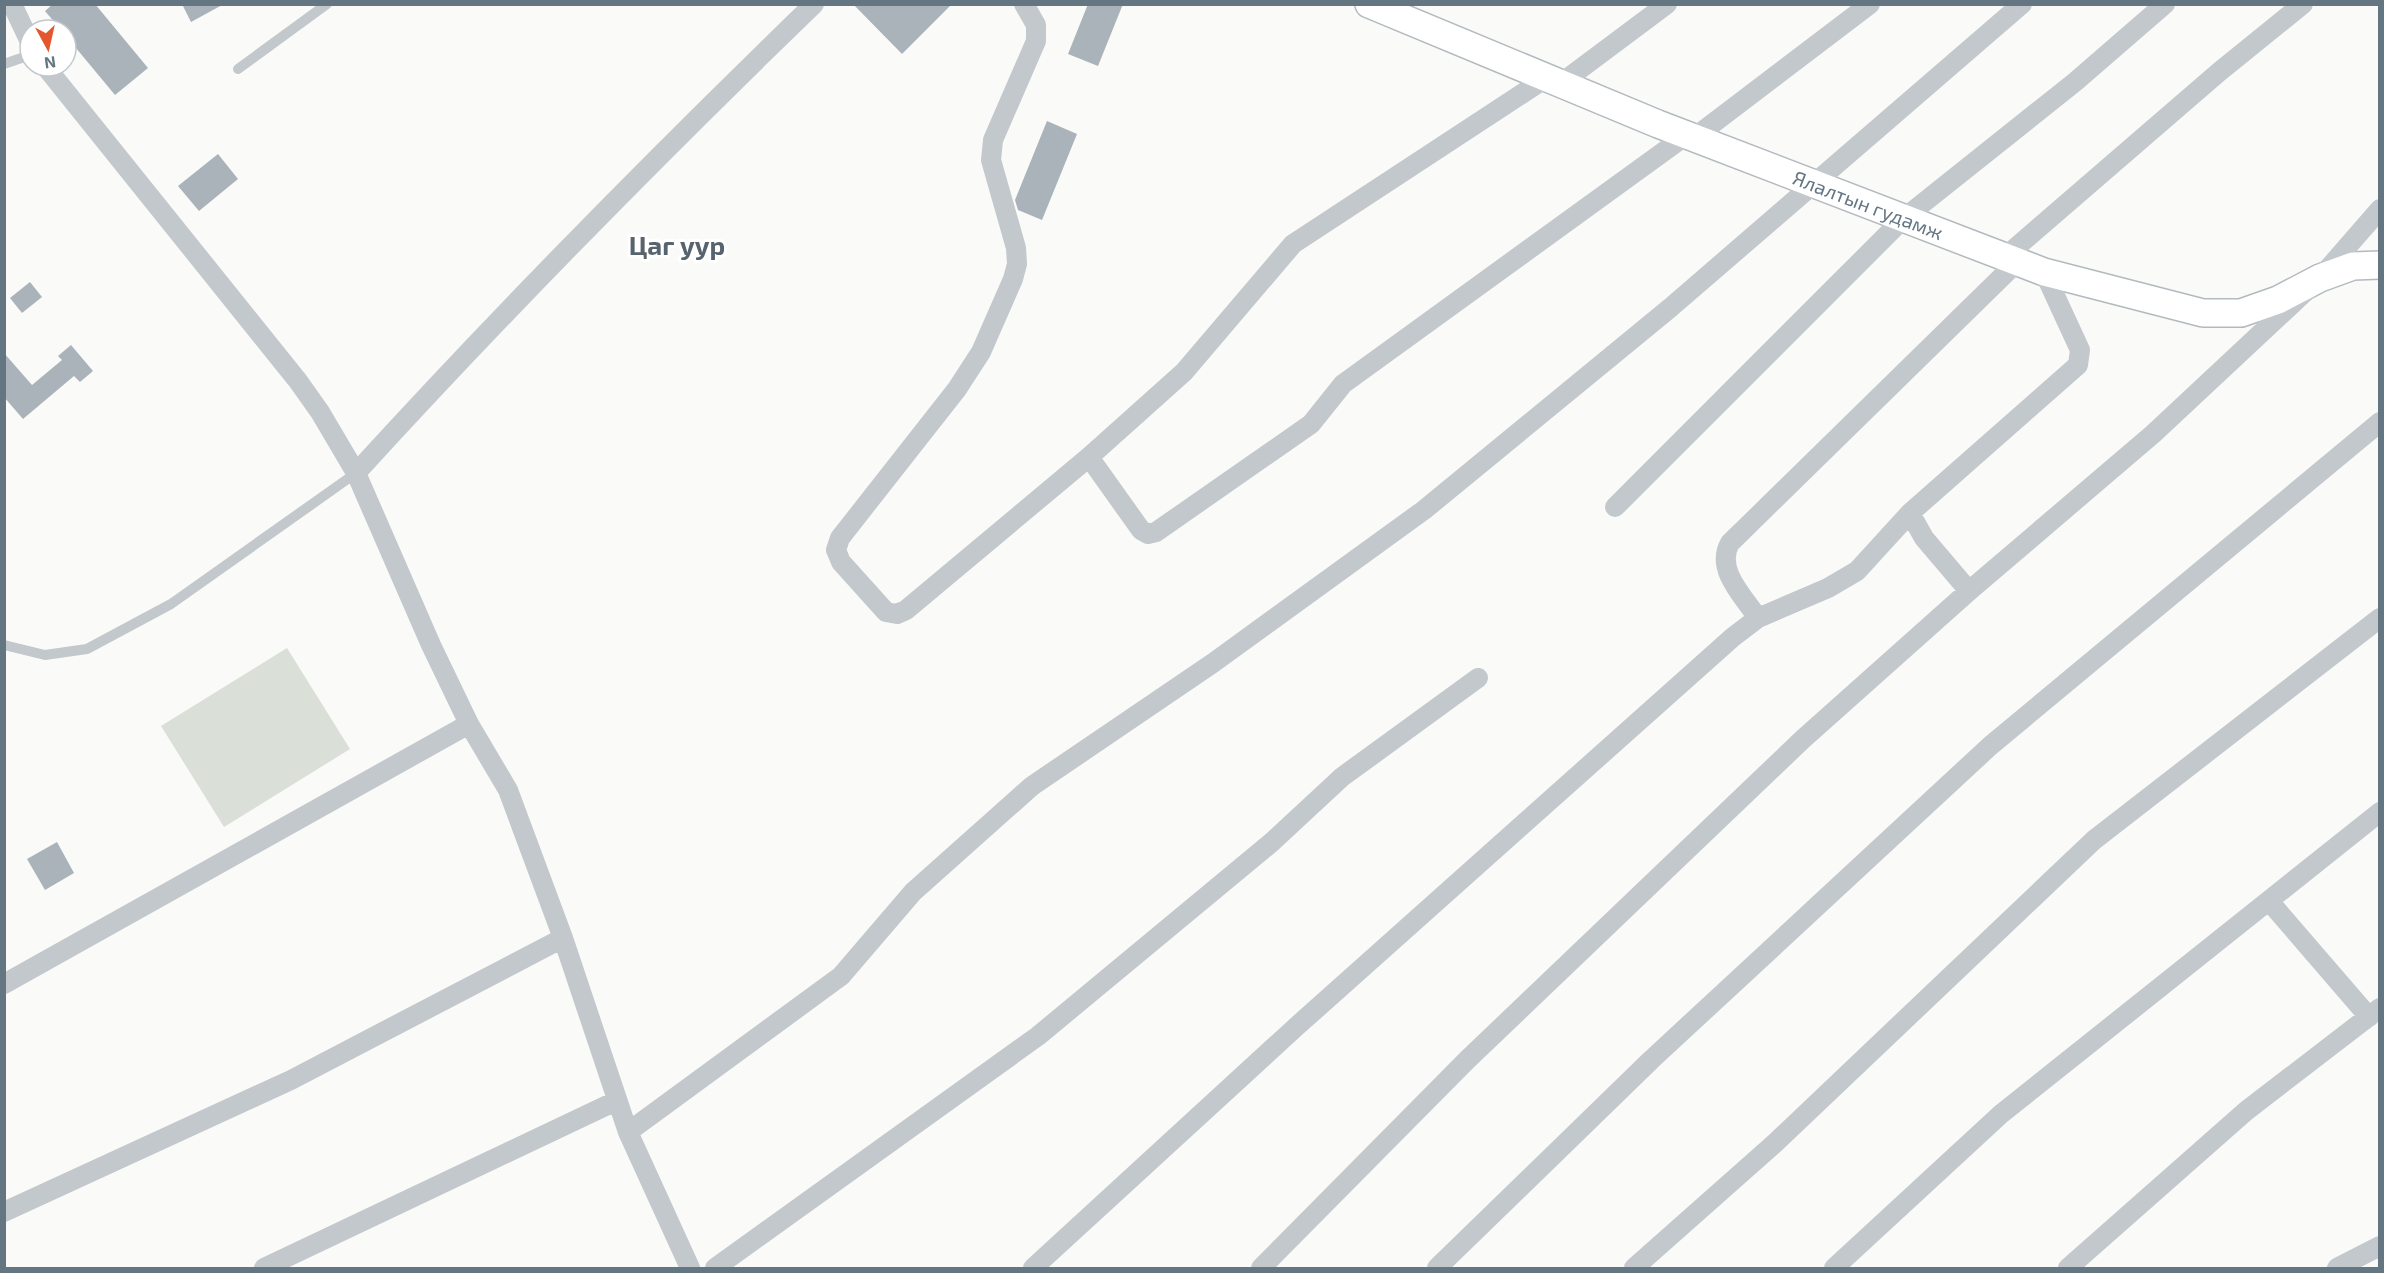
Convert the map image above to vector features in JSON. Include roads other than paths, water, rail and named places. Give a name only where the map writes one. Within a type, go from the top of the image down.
[{"type":"street","points":[[12,4],[19,18]]},
{"type":"street","points":[[356,473],[425,398],[603,214],[814,4]]},
{"type":"street","points":[[1024,4],[1036,25],[1036,41],[993,141],[991,160],[1016,248],[1017,264],[1013,279],[981,352],[957,389],[840,538],[836,550],[841,562],[886,612],[897,614],[906,610],[1089,457],[1184,372],[1293,244],[1553,81],[1667,4]]},
{"type":"street","points":[[1089,457],[1141,530],[1148,534],[1156,532],[1311,424],[1343,384],[1692,136],[1870,4]]},
{"type":"street","points":[[628,1132],[841,976],[913,892],[1032,786],[1213,663],[1424,510],[1670,308],[2022,4]]},
{"type":"street","points":[[1615,507],[1903,219],[2075,81],[2165,4]]},
{"type":"street","points":[[1758,618],[1728,573],[1725,552],[1730,543],[2012,259],[2219,72],[2303,4]]},
{"type":"street","name":"Ялалтын гудамж","points":[[1390,8],[1553,81],[2044,272],[2203,313],[2241,313],[2278,300],[2320,278],[2354,266],[2379,265]]},
{"type":"street","points":[[55,78],[297,381],[320,412],[356,473],[431,645],[469,724],[508,790],[562,938],[616,1101],[690,1269]]},
{"type":"street","points":[[1261,1269],[1467,1060],[1803,739],[1969,591],[2153,434],[2320,278],[2379,209]]},
{"type":"street","points":[[1032,1269],[1297,1026],[1758,618],[1828,588],[1857,572],[1910,513],[2078,365],[2080,350],[2044,272]]},
{"type":"street","points":[[1437,1269],[1651,1060],[1990,746],[2379,422]]},
{"type":"street","points":[[1910,513],[1924,538],[1969,591]]},
{"type":"street","points":[[1634,1269],[1774,1144],[2094,840],[2379,618]]},
{"type":"street","points":[[716,1269],[1038,1036],[1272,842],[1342,777],[1478,678]]},
{"type":"street","points":[[4,984],[469,724]]},
{"type":"street","points":[[1834,1269],[2001,1114],[2379,812]]},
{"type":"street","points":[[2068,1269],[2246,1111],[2374,1012],[2268,901]]},
{"type":"street","points":[[4,1212],[291,1080],[562,938]]},
{"type":"street","points":[[264,1269],[616,1101]]},
{"type":"street","points":[[2337,1269],[2379,1246]]},
{"type":"lane","points":[[238,69],[327,4]]},
{"type":"lane","points":[[4,645],[45,655],[87,649],[171,604],[356,473]]},
{"type":"district","name":"Цаг уур","points":[[677,244]]}]
